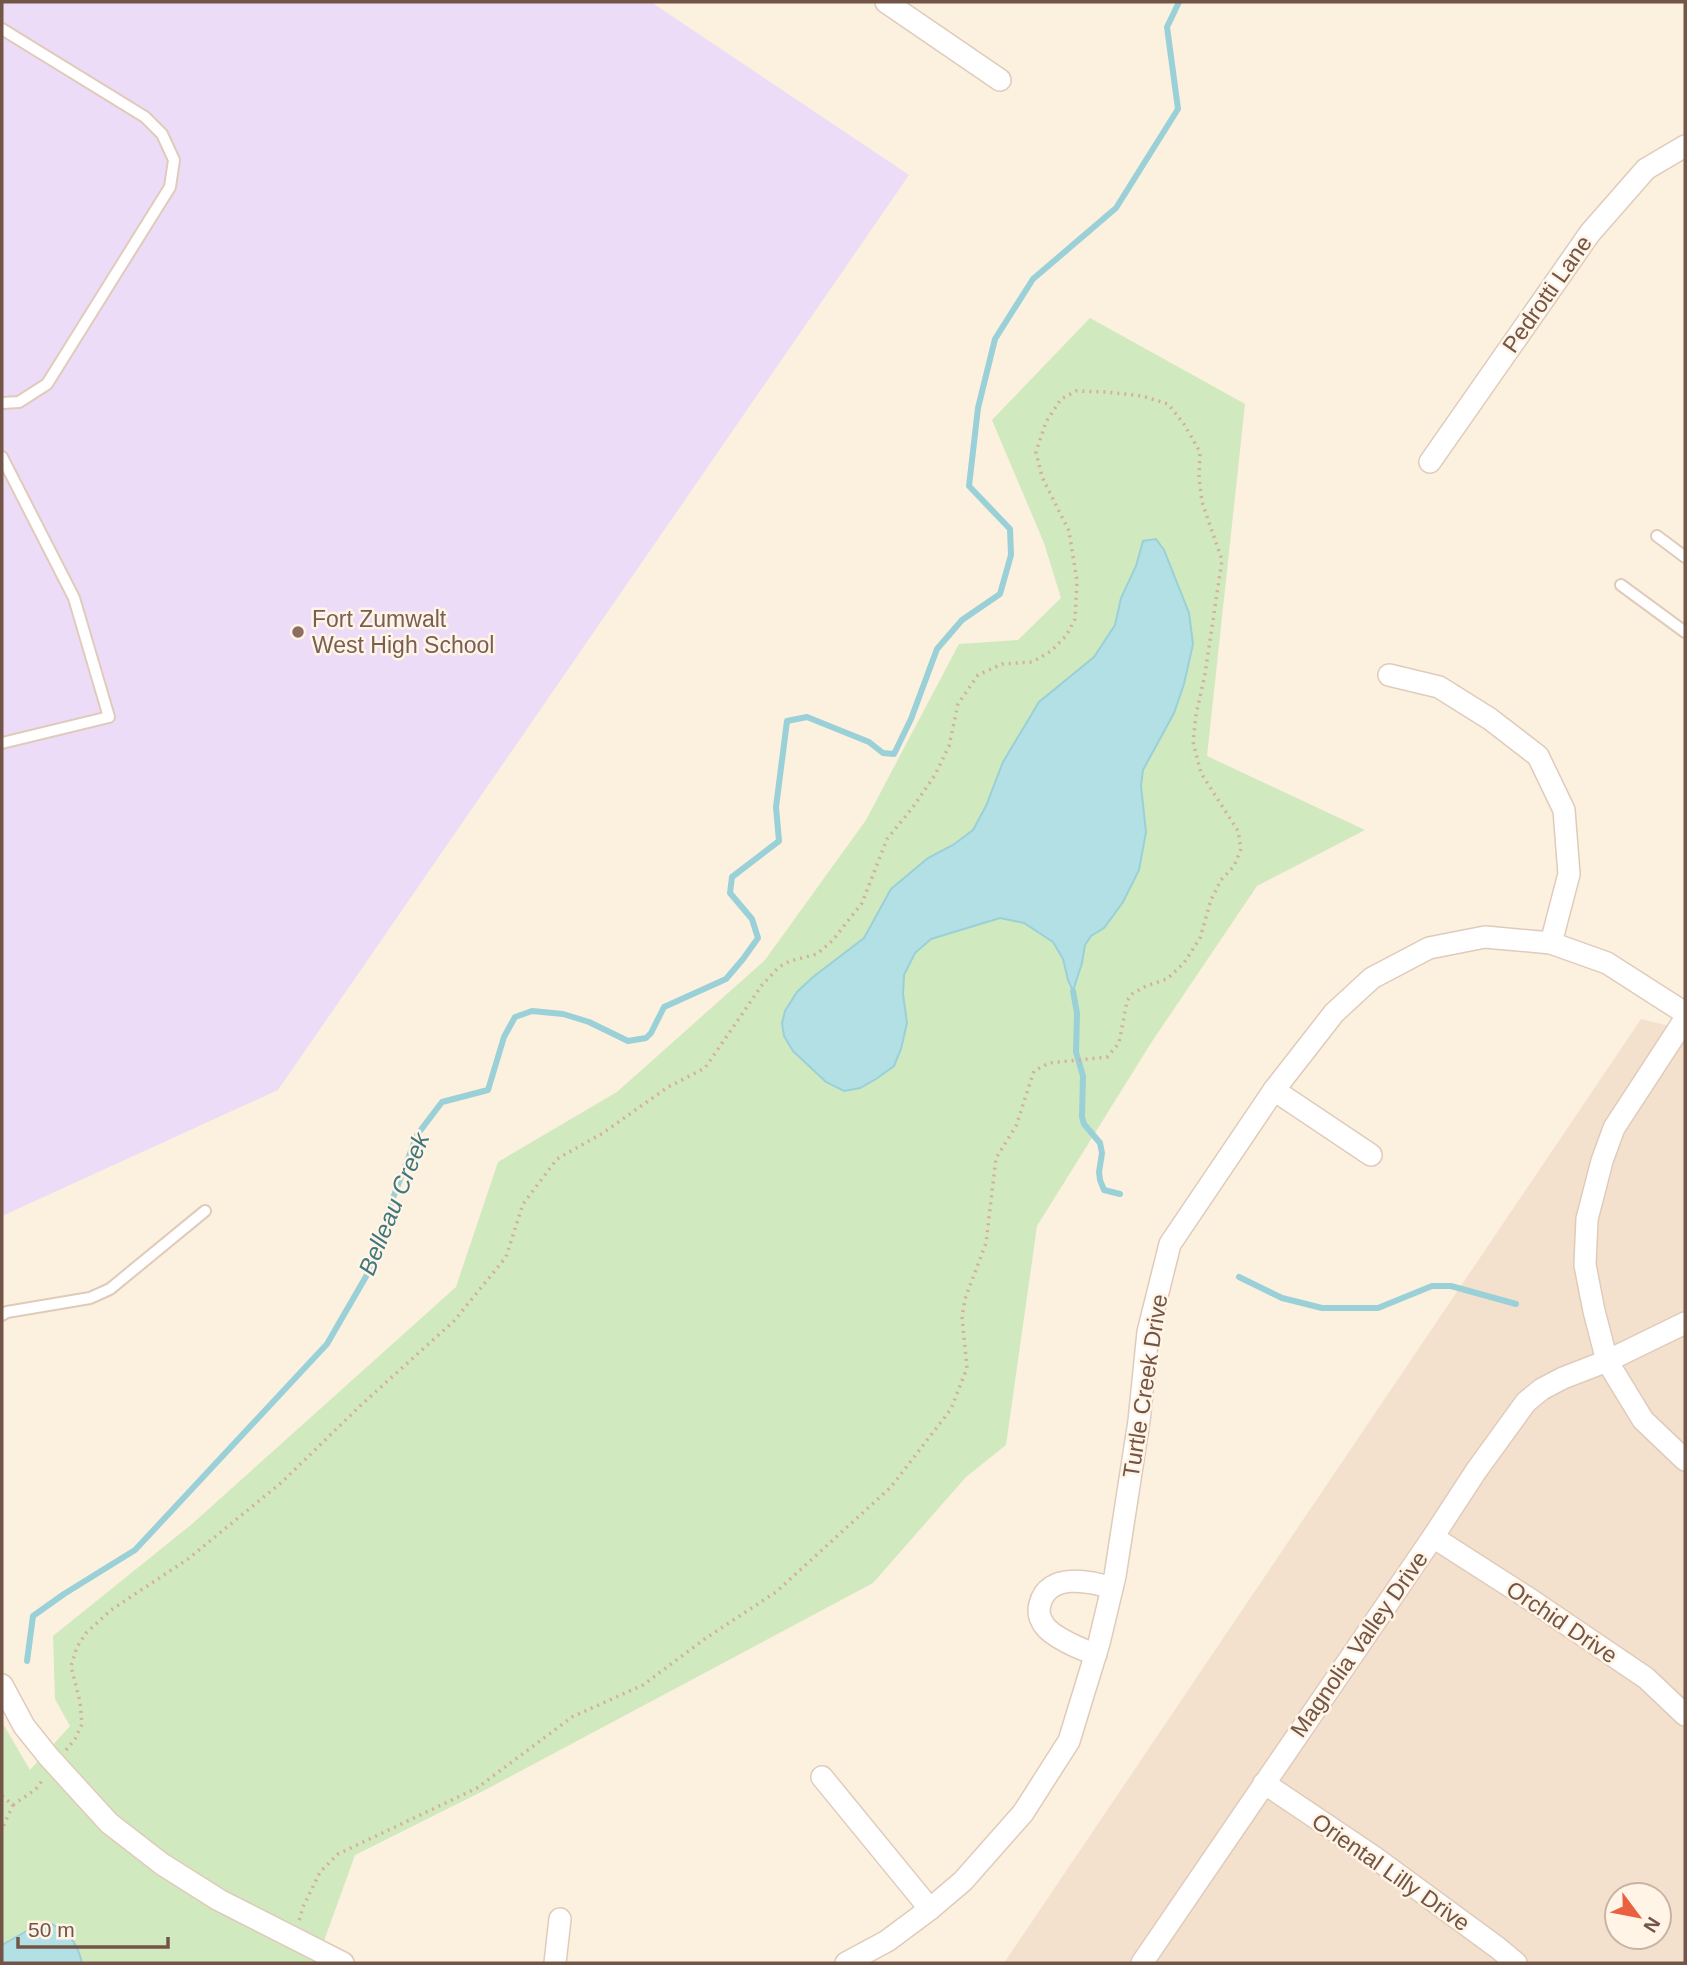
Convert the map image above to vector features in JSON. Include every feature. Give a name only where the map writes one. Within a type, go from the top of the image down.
[{"type":"street","points":[[886,2],[1000,80]]},
{"type":"street","name":"Pedrotti Lane","points":[[1430,462],[1590,233],[1646,169],[1685,146]]},
{"type":"street","points":[[1389,675],[1439,687],[1490,719],[1538,756],[1564,810],[1569,874],[1550,943]]},
{"type":"street","name":"Turtle Creek Drive","points":[[846,1963],[887,1941],[963,1881],[1023,1813],[1069,1741],[1096,1654],[1112,1588],[1139,1421],[1148,1332],[1170,1244],[1274,1090],[1334,1013],[1372,978],[1429,948],[1485,937],[1550,943],[1607,963],[1685,1013]]},
{"type":"street","points":[[1685,1019],[1614,1128],[1602,1161],[1587,1219],[1585,1265],[1607,1361],[1643,1420],[1685,1460]]},
{"type":"street","points":[[1274,1090],[1371,1155]]},
{"type":"street","name":"Magnolia Valley Drive","points":[[1142,1963],[1476,1471],[1526,1402],[1542,1388],[1607,1361],[1685,1322]]},
{"type":"street","name":"Orchid Drive","points":[[1433,1537],[1646,1678],[1685,1715]]},
{"type":"street","points":[[1096,1654],[1076,1648],[1045,1627],[1038,1614],[1041,1599],[1052,1587],[1063,1582],[1095,1583],[1112,1588]]},
{"type":"street","points":[[2,1685],[24,1726],[109,1823],[162,1864],[219,1900],[343,1963]]},
{"type":"street","points":[[822,1777],[930,1909]]},
{"type":"street","name":"Oriental Lilly Drive","points":[[1264,1783],[1374,1857],[1492,1956],[1516,1963]]},
{"type":"street","points":[[555,1963],[560,1919]]},
{"type":"lane","points":[[2,29],[145,117],[162,134],[174,160],[170,187],[47,384],[19,402],[2,403]]},
{"type":"lane","points":[[2,457],[74,598],[109,717],[2,743]]},
{"type":"lane","points":[[1657,537],[1685,557]]},
{"type":"lane","points":[[1621,585],[1685,632]]},
{"type":"lane","points":[[2,1315],[90,1298],[110,1289],[205,1211]]},
{"type":"path","points":[[2,1829],[13,1805],[36,1789],[75,1739],[82,1724],[80,1702],[71,1666],[77,1647],[86,1633],[111,1610],[188,1559],[282,1482],[360,1405],[454,1321],[506,1257],[523,1204],[558,1159],[603,1133],[668,1087],[705,1068],[762,985],[779,967],[790,961],[817,954],[832,941],[862,903],[887,839],[935,775],[948,746],[958,704],[978,675],[1002,664],[1032,662],[1051,651],[1066,636],[1075,619],[1077,581],[1069,531],[1042,477],[1036,452],[1046,422],[1061,399],[1076,391],[1105,392],[1142,396],[1168,404],[1184,424],[1199,452],[1202,502],[1222,560],[1196,715],[1194,742],[1201,773],[1238,831],[1241,849],[1234,866],[1211,900],[1200,938],[1184,963],[1167,979],[1132,994],[1127,1001],[1119,1043],[1107,1056],[1049,1063],[1034,1070],[1016,1126],[996,1158],[986,1243],[965,1299],[962,1317],[967,1368],[951,1409],[891,1487],[776,1592],[706,1638],[643,1685],[572,1717],[477,1788],[338,1854],[320,1872],[303,1907],[294,1939]]},
{"type":"path","points":[[2,1797],[13,1805]]},
{"type":"shaded area","name":"Fort Zumwalt West High School","points":[[2,2],[651,2],[909,175],[278,1090],[2,1216]]},
{"type":"shaded area","points":[[1641,1019],[1685,1030],[1685,1963],[1004,1963]]},
{"type":"green space","points":[[1090,318],[1245,404],[1207,756],[1365,830],[1257,886],[1151,1043],[1037,1226],[1006,1445],[966,1477],[873,1583],[489,1788],[355,1855],[316,1963],[2,1963],[2,1722],[30,1770],[70,1726],[55,1699],[53,1636],[192,1524],[456,1287],[498,1162],[617,1092],[765,960],[866,820],[959,644],[1018,640],[1061,598],[1044,543],[992,420]]},
{"type":"water","points":[[1156,539],[1164,550],[1189,613],[1193,644],[1174,713],[1143,770],[1141,786],[1146,832],[1139,870],[1123,902],[1104,928],[1091,936],[1085,945],[1073,991],[1063,959],[1053,942],[1024,923],[1000,918],[931,939],[915,953],[904,975],[903,994],[907,1023],[894,1066],[860,1088],[844,1091],[826,1082],[793,1051],[784,1036],[782,1023],[785,1011],[797,992],[813,977],[864,938],[891,889],[928,858],[953,845],[973,830],[986,806],[1003,762],[1039,702],[1094,657],[1115,625],[1121,598],[1136,566],[1143,541]]},
{"type":"water","points":[[52,1924],[72,1940],[82,1963],[2,1963],[2,1945],[27,1931]]},
{"type":"waterway","name":"Belleau Creek","points":[[27,1661],[33,1616],[135,1550],[327,1344],[379,1254],[393,1198],[417,1135],[442,1102],[488,1090],[504,1037],[515,1017],[532,1011],[563,1014],[589,1022],[628,1041],[646,1038],[664,1007],[726,979],[743,959],[758,938],[752,919],[730,893],[732,877],[779,841],[776,807],[787,721],[807,717],[869,742],[883,753],[894,754],[911,719],[937,649],[962,620],[1000,594],[1011,555],[1010,529],[969,486],[978,408],[995,339],[1033,279],[1116,208],[1178,109],[1167,27],[1179,2]]},
{"type":"waterway","points":[[1073,991],[1077,1013],[1076,1052],[1083,1076],[1082,1117],[1084,1124],[1100,1143],[1102,1153],[1099,1172],[1104,1190],[1120,1194]]},
{"type":"waterway","points":[[1239,1277],[1282,1298],[1322,1308],[1378,1308],[1432,1286],[1451,1286],[1516,1304]]},
{"type":"place","name":"Fort Zumwalt West High School","points":[[298,632]]}]
